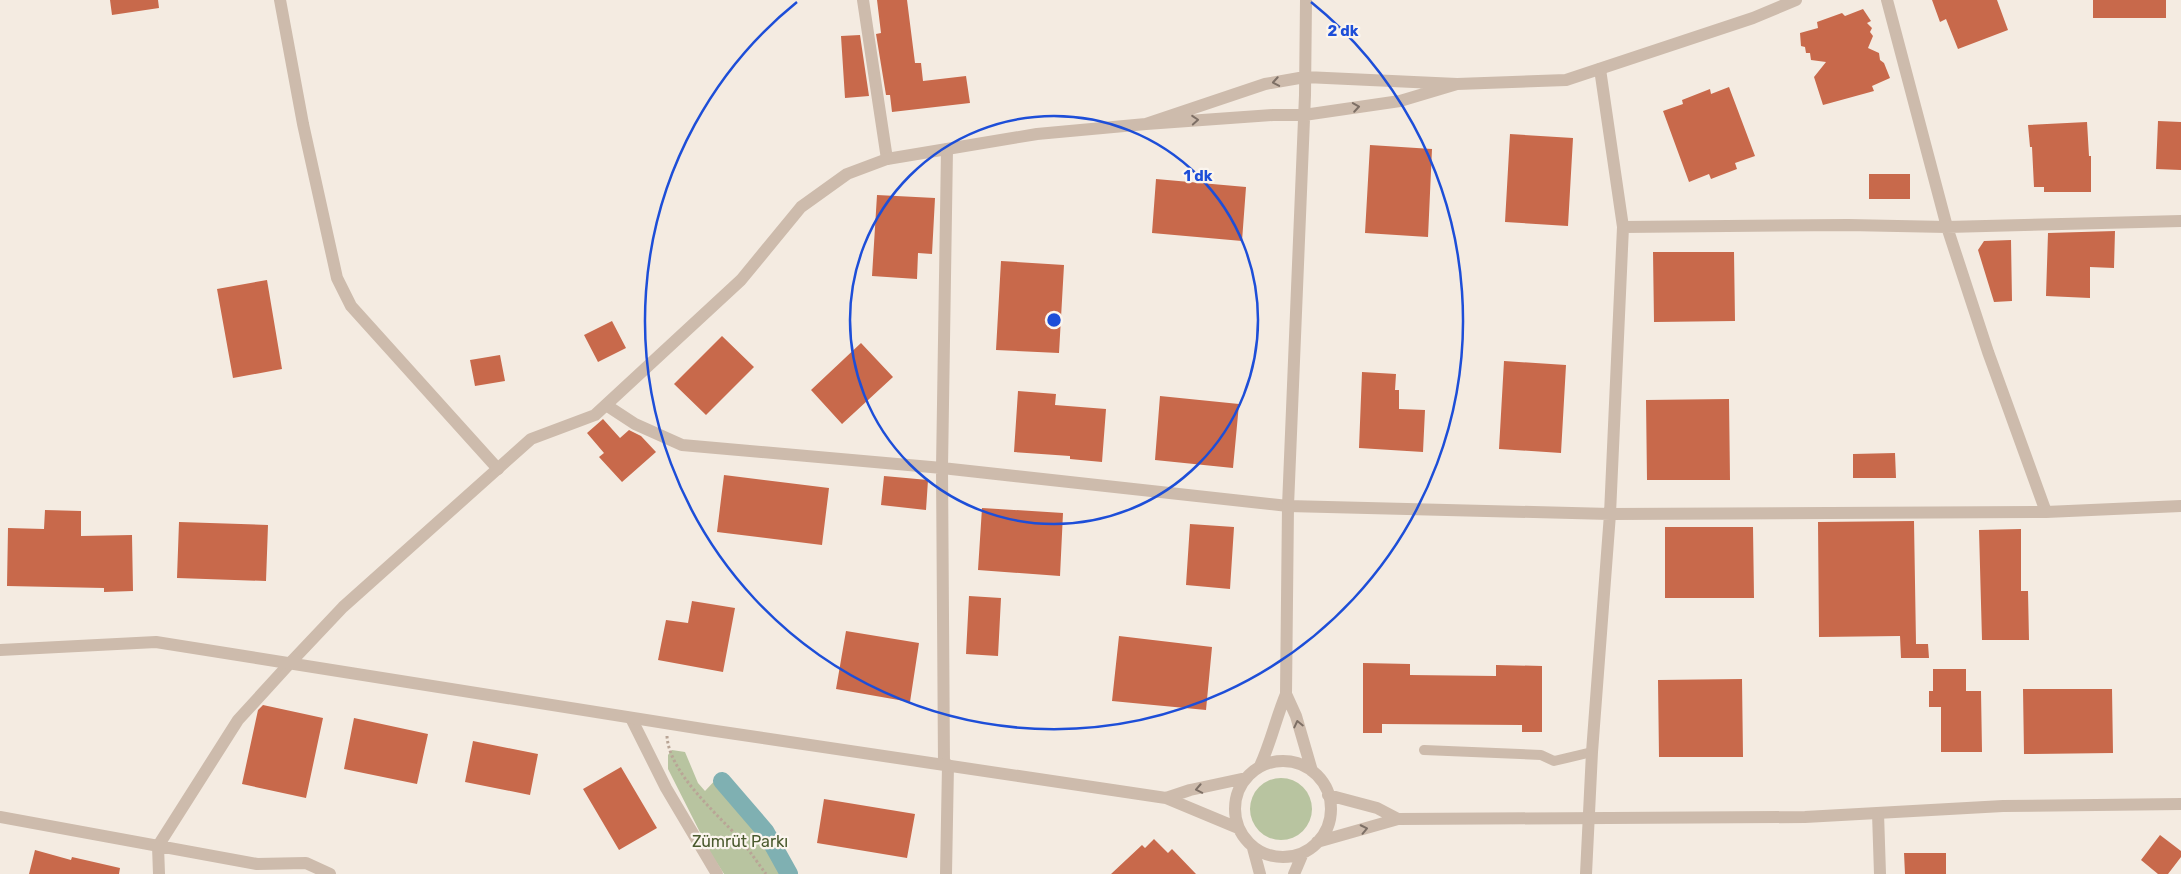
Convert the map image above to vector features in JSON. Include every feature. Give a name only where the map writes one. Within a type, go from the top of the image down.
[{"type":"street","points":[[280,0],[303,124],[337,278],[351,306],[498,468]]},
{"type":"street","points":[[863,0],[887,159]]},
{"type":"street","points":[[1260,766],[1270,744],[1276,719],[1286,694],[1288,506],[1304,115],[1306,0]]},
{"type":"street","points":[[1146,124],[1265,84],[1305,77],[1457,84],[1566,80],[1753,18],[1796,0]]},
{"type":"street","points":[[1887,0],[1947,227],[1988,352],[2046,512]]},
{"type":"street","points":[[1586,874],[1592,752],[1610,514],[1623,227],[1600,69]]},
{"type":"street","points":[[159,874],[158,846],[238,720],[343,607],[531,440],[595,415],[740,280],[801,207],[847,174],[887,159],[1037,134],[1146,124],[1273,115],[1304,115],[1400,100],[1457,84]]},
{"type":"street","points":[[946,874],[942,468],[947,149]]},
{"type":"street","points":[[1623,227],[1848,225],[1947,227],[2181,221]]},
{"type":"street","points":[[606,405],[635,424],[682,445],[942,468],[1288,506],[1610,514],[2046,512],[2181,506]]},
{"type":"street","points":[[0,650],[156,642],[291,662],[666,724],[1166,798],[1238,828]]},
{"type":"street","points":[[1286,694],[1296,716],[1312,771]]},
{"type":"street","points":[[631,718],[666,788],[717,874]]},
{"type":"street","points":[[1253,848],[1264,854],[1280,857],[1296,856],[1323,836],[1330,821],[1331,805],[1327,789],[1318,775],[1304,765],[1288,760],[1272,762],[1260,766],[1246,778],[1237,792],[1234,804],[1238,828],[1253,848],[1260,874]]},
{"type":"street","points":[[1166,798],[1190,790],[1246,778]]},
{"type":"street","points":[[1328,795],[1377,808],[1398,819]]},
{"type":"street","points":[[1317,842],[1398,819],[1805,817],[2003,806],[2181,804]]},
{"type":"street","points":[[1878,813],[1880,874]]},
{"type":"street","points":[[0,817],[257,864],[306,864],[330,874]]},
{"type":"street","points":[[1294,874],[1303,852]]},
{"type":"lane","points":[[1424,750],[1541,755],[1554,761],[1592,752]]},
{"type":"path","points":[[666,724],[668,745],[674,760],[705,805],[738,837],[766,874]]},
{"type":"green space","name":"Zümrüt Parkı","points":[[672,750],[685,752],[698,783],[705,791],[721,774],[765,824],[792,874],[724,874],[711,854],[668,769],[668,755]]},
{"type":"green space","points":[[1275,778],[1287,778],[1303,787],[1310,797],[1312,809],[1310,821],[1303,831],[1287,840],[1275,840],[1264,835],[1255,826],[1250,815],[1250,803],[1255,792],[1264,783]]},
{"type":"building","points":[[110,0],[158,0],[159,8],[112,15]]},
{"type":"building","points":[[877,0],[907,0],[915,63],[921,63],[923,81],[966,76],[970,103],[892,112],[890,95],[886,95],[876,34],[881,33]]},
{"type":"building","points":[[1932,0],[1997,0],[2008,30],[1958,49],[1946,19],[1940,22]]},
{"type":"building","points":[[2093,0],[2166,0],[2166,18],[2093,18]]},
{"type":"building","points":[[1863,9],[1871,21],[1867,23],[1872,28],[1870,32],[1873,36],[1868,48],[1879,53],[1880,60],[1884,63],[1890,78],[1872,86],[1874,91],[1823,105],[1814,77],[1826,62],[1811,60],[1810,53],[1806,53],[1805,47],[1801,46],[1800,33],[1818,28],[1817,22],[1842,13],[1845,16]]},
{"type":"building","points":[[860,35],[869,96],[845,98],[841,36]]},
{"type":"building","points":[[1729,87],[1755,156],[1735,163],[1737,169],[1711,179],[1709,174],[1689,182],[1663,111],[1683,104],[1682,100],[1710,89],[1711,94]]},
{"type":"building","points":[[2158,121],[2181,122],[2181,170],[2156,169]]},
{"type":"building","points":[[2087,122],[2089,156],[2091,156],[2091,192],[2044,192],[2044,187],[2034,187],[2032,147],[2030,147],[2028,125]]},
{"type":"building","points":[[1510,134],[1573,138],[1568,226],[1505,222]]},
{"type":"building","points":[[1370,145],[1432,149],[1428,237],[1365,233]]},
{"type":"building","points":[[1869,174],[1910,174],[1910,199],[1869,199]]},
{"type":"building","points":[[1156,179],[1246,187],[1242,241],[1152,233]]},
{"type":"building","points":[[877,195],[935,198],[932,254],[918,253],[917,279],[872,276]]},
{"type":"building","points":[[2115,231],[2114,268],[2090,267],[2090,298],[2046,296],[2048,233]]},
{"type":"building","points":[[2011,240],[2012,301],[1994,302],[1978,250],[1984,241]]},
{"type":"building","points":[[1653,252],[1734,252],[1735,321],[1654,322]]},
{"type":"building","points":[[1001,261],[1064,265],[1059,353],[996,350]]},
{"type":"building","points":[[267,280],[282,369],[233,378],[217,289]]},
{"type":"building","points":[[612,321],[626,348],[598,362],[584,335]]},
{"type":"building","points":[[722,336],[754,367],[706,415],[674,384]]},
{"type":"building","points":[[861,343],[893,377],[842,424],[811,390]]},
{"type":"building","points":[[500,355],[505,381],[475,386],[470,360]]},
{"type":"building","points":[[1504,361],[1566,365],[1561,453],[1499,449]]},
{"type":"building","points":[[1362,372],[1396,374],[1395,390],[1399,390],[1399,409],[1425,410],[1423,452],[1359,448]]},
{"type":"building","points":[[1018,391],[1056,394],[1055,405],[1106,409],[1102,462],[1070,459],[1070,456],[1014,452]]},
{"type":"building","points":[[1160,396],[1239,404],[1233,468],[1155,460]]},
{"type":"building","points":[[1729,399],[1730,480],[1647,480],[1646,400]]},
{"type":"building","points":[[603,419],[620,438],[629,430],[641,436],[656,452],[622,482],[599,457],[604,453],[587,433]]},
{"type":"building","points":[[1895,453],[1896,478],[1853,478],[1853,454]]},
{"type":"building","points":[[724,475],[829,488],[822,545],[717,532]]},
{"type":"building","points":[[884,476],[928,480],[926,510],[881,505]]},
{"type":"building","points":[[982,508],[1063,513],[1060,576],[978,570]]},
{"type":"building","points":[[45,510],[81,511],[81,536],[132,535],[133,591],[104,592],[104,588],[7,586],[8,528],[44,529]]},
{"type":"building","points":[[1914,521],[1916,644],[1928,644],[1929,658],[1901,658],[1900,636],[1819,637],[1818,522]]},
{"type":"building","points":[[179,522],[268,525],[266,581],[177,578]]},
{"type":"building","points":[[1190,524],[1234,527],[1230,589],[1186,585]]},
{"type":"building","points":[[1665,527],[1753,527],[1754,598],[1665,598]]},
{"type":"building","points":[[2021,529],[2021,591],[2028,591],[2029,640],[1982,640],[1979,530]]},
{"type":"building","points":[[969,596],[1001,598],[998,656],[966,654]]},
{"type":"building","points":[[692,601],[735,608],[723,672],[658,660],[666,620],[688,623]]},
{"type":"building","points":[[846,631],[919,643],[910,702],[836,689]]},
{"type":"building","points":[[1119,636],[1212,647],[1206,710],[1112,701]]},
{"type":"building","points":[[1363,663],[1410,664],[1410,675],[1496,676],[1496,665],[1542,666],[1542,732],[1522,732],[1522,725],[1382,724],[1382,733],[1363,733]]},
{"type":"building","points":[[1933,669],[1966,669],[1966,691],[1981,691],[1982,752],[1941,752],[1941,707],[1929,707],[1929,691],[1933,691]]},
{"type":"building","points":[[1742,679],[1743,757],[1659,757],[1658,680]]},
{"type":"building","points":[[2023,689],[2112,689],[2113,753],[2024,754]]},
{"type":"building","points":[[263,705],[323,718],[306,798],[242,784],[258,710]]},
{"type":"building","points":[[354,718],[428,734],[417,784],[344,769]]},
{"type":"building","points":[[473,741],[538,754],[530,795],[465,782]]},
{"type":"building","points":[[621,767],[657,828],[619,850],[583,789]]},
{"type":"building","points":[[824,799],[915,814],[907,858],[817,843]]},
{"type":"building","points":[[2160,835],[2181,851],[2181,857],[2168,874],[2158,874],[2141,860]]},
{"type":"building","points":[[1154,839],[1168,853],[1172,849],[1196,874],[1111,874],[1142,845],[1145,848]]},
{"type":"building","points":[[35,850],[71,860],[72,857],[120,868],[119,874],[29,874]]},
{"type":"building","points":[[1904,853],[1946,853],[1946,874],[1905,874]]},
{"type":"waterway","points":[[722,781],[765,831],[789,874]]}]
